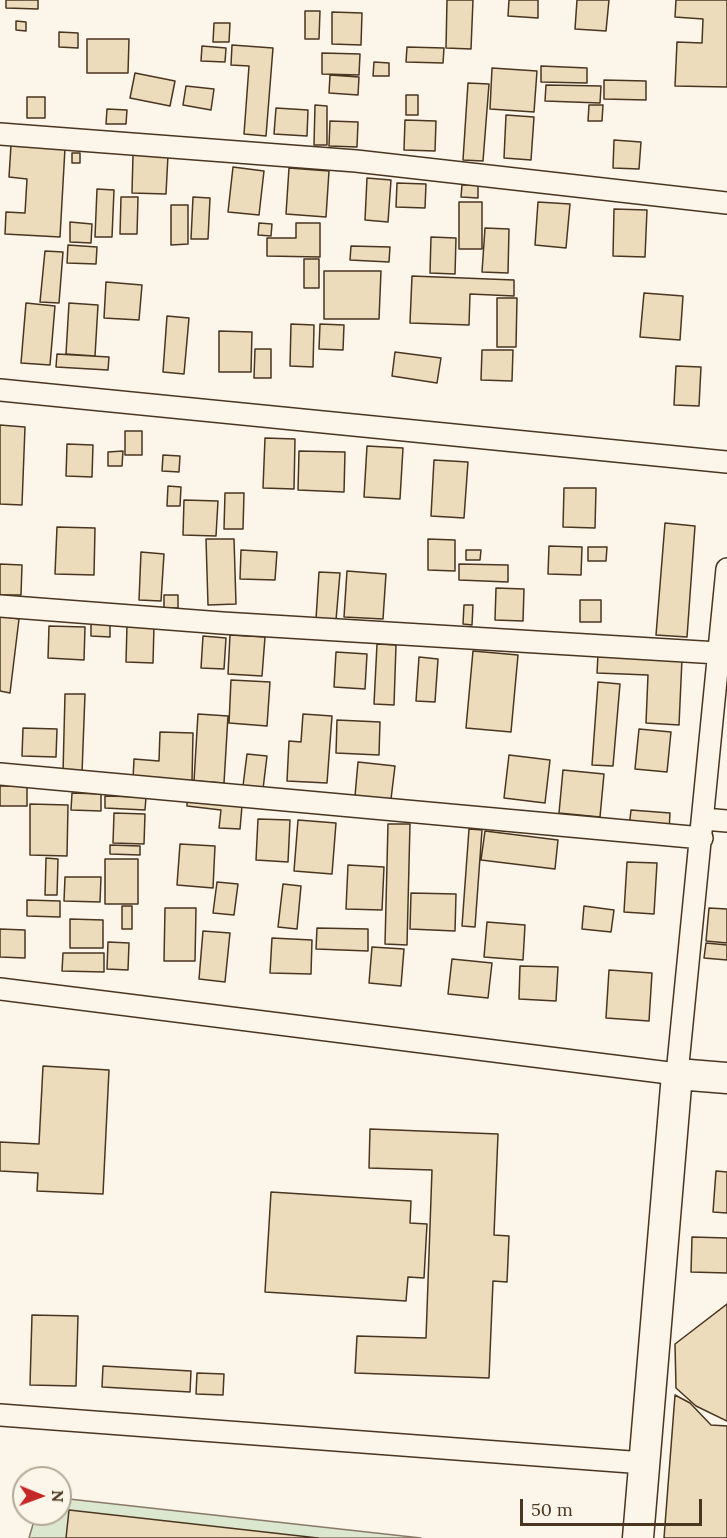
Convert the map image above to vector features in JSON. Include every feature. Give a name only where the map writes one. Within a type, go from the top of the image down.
[{"type":"street","points":[[0,134],[356,161],[727,203]]},
{"type":"street","points":[[0,390],[727,462]]},
{"type":"street","points":[[639,1538],[677,1074],[721,677],[718,653],[727,569]]},
{"type":"street","points":[[0,606],[222,623],[718,653]]},
{"type":"street","points":[[0,774],[703,829],[727,821]]},
{"type":"street","points":[[0,989],[677,1074],[727,1078]]},
{"type":"street","points":[[0,1415],[644,1462]]},
{"type":"green space","points":[[72,1499],[421,1538],[29,1538],[32,1526],[72,1526]]},
{"type":"building","points":[[6,0],[38,0],[38,9],[6,8]]},
{"type":"building","points":[[447,0],[473,0],[471,49],[446,48]]},
{"type":"building","points":[[509,0],[538,0],[538,18],[508,16]]},
{"type":"building","points":[[577,0],[609,0],[606,31],[575,29]]},
{"type":"building","points":[[676,0],[727,0],[727,87],[675,86],[677,42],[702,43],[703,19],[675,17]]},
{"type":"building","points":[[305,11],[320,11],[319,39],[305,39]]},
{"type":"building","points":[[332,12],[362,13],[361,45],[332,44]]},
{"type":"building","points":[[16,21],[26,22],[26,31],[16,30]]},
{"type":"building","points":[[214,23],[230,23],[229,42],[213,42]]},
{"type":"building","points":[[59,32],[78,33],[78,48],[59,47]]},
{"type":"building","points":[[87,39],[129,39],[128,73],[87,73]]},
{"type":"building","points":[[232,45],[273,48],[266,136],[244,134],[249,66],[231,65]]},
{"type":"building","points":[[202,46],[226,48],[225,62],[201,61]]},
{"type":"building","points":[[407,47],[444,48],[443,63],[406,62]]},
{"type":"building","points":[[322,53],[360,54],[359,75],[322,74]]},
{"type":"building","points":[[374,62],[389,63],[389,76],[373,76]]},
{"type":"building","points":[[541,66],[587,68],[587,83],[541,82]]},
{"type":"building","points":[[492,68],[537,71],[534,112],[490,109]]},
{"type":"building","points":[[135,73],[175,81],[170,106],[130,98]]},
{"type":"building","points":[[330,75],[359,77],[358,95],[329,93]]},
{"type":"building","points":[[604,80],[646,81],[646,100],[604,99]]},
{"type":"building","points":[[468,83],[489,84],[483,161],[463,160]]},
{"type":"building","points":[[546,85],[601,86],[600,103],[545,101]]},
{"type":"building","points":[[186,86],[214,89],[211,110],[183,105]]},
{"type":"building","points":[[406,95],[418,95],[418,115],[406,115]]},
{"type":"building","points":[[27,97],[45,97],[45,118],[27,118]]},
{"type":"building","points":[[315,105],[327,106],[327,145],[314,145]]},
{"type":"building","points":[[589,105],[603,105],[602,121],[588,121]]},
{"type":"building","points":[[276,108],[308,110],[307,136],[274,134]]},
{"type":"building","points":[[107,109],[127,110],[126,124],[106,124]]},
{"type":"building","points":[[506,115],[534,117],[531,160],[504,158]]},
{"type":"building","points":[[405,120],[436,121],[435,151],[404,150]]},
{"type":"building","points":[[330,121],[358,122],[357,147],[329,146]]},
{"type":"building","points":[[614,140],[641,142],[639,169],[613,168]]},
{"type":"building","points":[[11,145],[65,148],[60,237],[5,234],[6,212],[25,213],[27,179],[9,177]]},
{"type":"building","points":[[72,153],[80,153],[80,163],[72,163]]},
{"type":"building","points":[[133,154],[168,155],[166,194],[132,193]]},
{"type":"building","points":[[233,167],[264,171],[259,215],[228,212]]},
{"type":"building","points":[[289,168],[329,171],[326,217],[286,214]]},
{"type":"building","points":[[367,178],[391,180],[388,222],[365,220]]},
{"type":"building","points":[[397,183],[426,184],[425,208],[396,207]]},
{"type":"building","points":[[462,185],[478,185],[478,198],[461,197]]},
{"type":"building","points":[[97,189],[114,190],[112,237],[95,237]]},
{"type":"building","points":[[121,197],[138,197],[137,234],[120,234]]},
{"type":"building","points":[[193,197],[210,198],[208,239],[191,239]]},
{"type":"building","points":[[459,202],[482,202],[482,249],[459,249]]},
{"type":"building","points":[[538,202],[570,204],[566,248],[535,245]]},
{"type":"building","points":[[171,205],[188,205],[188,244],[171,245]]},
{"type":"building","points":[[614,209],[647,210],[645,257],[613,256]]},
{"type":"building","points":[[70,222],[92,224],[91,243],[70,242]]},
{"type":"building","points":[[259,223],[272,224],[271,236],[258,235]]},
{"type":"building","points":[[296,223],[320,223],[320,257],[267,256],[267,238],[296,238]]},
{"type":"building","points":[[485,228],[509,229],[508,273],[482,272]]},
{"type":"building","points":[[431,237],[456,238],[455,274],[430,273]]},
{"type":"building","points":[[68,245],[97,247],[96,264],[67,263]]},
{"type":"building","points":[[351,246],[390,247],[389,262],[350,260]]},
{"type":"building","points":[[45,251],[63,252],[59,303],[40,302]]},
{"type":"building","points":[[304,259],[319,259],[319,288],[304,288]]},
{"type":"building","points":[[324,271],[381,271],[379,319],[324,319]]},
{"type":"building","points":[[412,276],[514,280],[514,296],[470,294],[469,325],[410,323]]},
{"type":"building","points":[[106,282],[142,285],[139,320],[104,318]]},
{"type":"building","points":[[644,293],[683,296],[680,340],[640,337]]},
{"type":"building","points":[[497,298],[517,298],[516,347],[497,347]]},
{"type":"building","points":[[26,303],[55,306],[50,365],[21,363]]},
{"type":"building","points":[[69,303],[98,305],[95,356],[66,354]]},
{"type":"building","points":[[167,316],[189,318],[184,374],[163,372]]},
{"type":"building","points":[[291,324],[314,325],[313,367],[290,366]]},
{"type":"building","points":[[320,324],[344,325],[343,350],[319,349]]},
{"type":"building","points":[[219,331],[252,332],[251,372],[219,372]]},
{"type":"building","points":[[255,349],[271,349],[271,378],[254,378]]},
{"type":"building","points":[[482,350],[513,350],[512,381],[481,380]]},
{"type":"building","points":[[395,352],[441,358],[437,383],[392,376]]},
{"type":"building","points":[[57,354],[109,357],[108,370],[56,367]]},
{"type":"building","points":[[676,366],[701,367],[699,406],[674,405]]},
{"type":"building","points":[[0,425],[25,427],[22,505],[0,504]]},
{"type":"building","points":[[125,431],[142,431],[142,455],[125,455]]},
{"type":"building","points":[[265,438],[295,439],[294,489],[263,488]]},
{"type":"building","points":[[67,444],[93,445],[92,477],[66,476]]},
{"type":"building","points":[[367,446],[403,448],[400,499],[364,497]]},
{"type":"building","points":[[123,451],[122,466],[108,466],[108,452]]},
{"type":"building","points":[[299,451],[345,452],[344,492],[298,490]]},
{"type":"building","points":[[163,455],[180,456],[179,472],[162,471]]},
{"type":"building","points":[[434,460],[468,462],[464,518],[431,516]]},
{"type":"building","points":[[168,486],[181,487],[180,506],[167,506]]},
{"type":"building","points":[[564,488],[596,488],[595,528],[563,527]]},
{"type":"building","points":[[225,493],[244,493],[243,529],[224,529]]},
{"type":"building","points":[[184,500],[218,501],[216,536],[183,535]]},
{"type":"building","points":[[665,523],[695,526],[687,637],[656,635]]},
{"type":"building","points":[[57,527],[95,528],[94,575],[55,574]]},
{"type":"building","points":[[206,539],[234,539],[236,604],[208,605]]},
{"type":"building","points":[[428,539],[455,540],[455,571],[428,570]]},
{"type":"building","points":[[549,546],[582,547],[581,575],[548,574]]},
{"type":"building","points":[[588,547],[607,547],[606,561],[588,561]]},
{"type":"building","points":[[241,550],[277,552],[275,580],[240,579]]},
{"type":"building","points":[[466,550],[481,550],[480,560],[466,560]]},
{"type":"building","points":[[141,552],[164,554],[161,601],[139,600]]},
{"type":"building","points":[[0,564],[22,565],[21,595],[0,595]]},
{"type":"building","points":[[459,564],[508,565],[508,582],[459,580]]},
{"type":"building","points":[[347,571],[386,574],[383,619],[344,617]]},
{"type":"building","points":[[319,572],[340,573],[336,620],[316,619]]},
{"type":"building","points":[[496,588],[524,589],[523,621],[495,620]]},
{"type":"building","points":[[164,595],[178,595],[178,608],[164,608]]},
{"type":"building","points":[[580,600],[601,600],[601,622],[580,622]]},
{"type":"building","points":[[464,605],[473,605],[472,625],[463,624]]},
{"type":"building","points":[[0,616],[19,619],[10,693],[0,691]]},
{"type":"building","points":[[91,622],[110,623],[110,637],[91,636]]},
{"type":"building","points":[[127,625],[154,626],[153,663],[126,662]]},
{"type":"building","points":[[49,626],[85,627],[84,660],[48,658]]},
{"type":"building","points":[[230,635],[265,637],[262,676],[228,674]]},
{"type":"building","points":[[203,636],[226,638],[224,669],[201,668]]},
{"type":"building","points":[[377,644],[396,645],[394,705],[374,704]]},
{"type":"building","points":[[473,651],[518,655],[511,732],[466,728]]},
{"type":"building","points":[[336,652],[367,654],[365,689],[334,687]]},
{"type":"building","points":[[598,655],[682,659],[679,725],[646,723],[648,675],[597,673]]},
{"type":"building","points":[[419,657],[438,659],[435,702],[416,701]]},
{"type":"building","points":[[231,680],[270,682],[267,726],[229,723]]},
{"type":"building","points":[[598,682],[620,684],[613,766],[592,765]]},
{"type":"building","points":[[65,694],[85,694],[82,773],[63,773]]},
{"type":"building","points":[[198,714],[228,716],[224,783],[194,781]]},
{"type":"building","points":[[303,714],[332,716],[327,783],[287,781],[289,741],[301,742]]},
{"type":"building","points":[[337,720],[380,722],[379,755],[336,753]]},
{"type":"building","points":[[23,728],[57,729],[56,757],[22,756]]},
{"type":"building","points":[[639,729],[671,732],[667,772],[635,769]]},
{"type":"building","points":[[160,732],[193,733],[192,781],[133,779],[134,759],[159,761]]},
{"type":"building","points":[[247,754],[267,756],[263,789],[243,786]]},
{"type":"building","points":[[509,755],[550,760],[545,803],[504,798]]},
{"type":"building","points":[[358,762],[395,766],[391,799],[355,796]]},
{"type":"building","points":[[563,770],[604,774],[600,817],[559,813]]},
{"type":"building","points":[[0,786],[27,786],[27,806],[0,806]]},
{"type":"building","points":[[72,793],[101,794],[101,811],[71,810]]},
{"type":"building","points":[[105,796],[146,797],[145,810],[105,808]]},
{"type":"building","points":[[187,801],[242,806],[240,829],[219,828],[221,810],[187,806]]},
{"type":"building","points":[[30,804],[68,805],[67,856],[30,855]]},
{"type":"building","points":[[631,810],[670,813],[669,832],[629,828]]},
{"type":"building","points":[[114,813],[145,814],[144,844],[113,843]]},
{"type":"building","points":[[258,819],[290,820],[288,862],[256,860]]},
{"type":"building","points":[[298,820],[336,823],[332,874],[294,871]]},
{"type":"building","points":[[388,824],[410,824],[407,945],[385,944]]},
{"type":"building","points":[[469,829],[482,830],[475,927],[462,926]]},
{"type":"building","points":[[485,831],[558,840],[555,869],[481,860]]},
{"type":"building","points":[[180,844],[215,846],[213,888],[177,885]]},
{"type":"building","points":[[110,845],[140,846],[140,855],[110,854]]},
{"type":"building","points":[[46,858],[58,859],[57,895],[45,895]]},
{"type":"building","points":[[105,859],[138,859],[138,904],[105,904]]},
{"type":"building","points":[[627,862],[657,863],[654,914],[624,912]]},
{"type":"building","points":[[348,865],[384,867],[382,910],[346,909]]},
{"type":"building","points":[[65,877],[101,877],[100,902],[64,901]]},
{"type":"building","points":[[217,882],[238,884],[234,915],[213,913]]},
{"type":"building","points":[[283,884],[301,886],[297,929],[278,927]]},
{"type":"building","points":[[411,893],[456,894],[455,931],[410,929]]},
{"type":"building","points":[[27,900],[60,901],[60,917],[27,916]]},
{"type":"building","points":[[122,906],[132,906],[132,929],[122,929]]},
{"type":"building","points":[[584,906],[614,910],[611,932],[582,929]]},
{"type":"building","points":[[165,908],[196,908],[195,961],[164,961]]},
{"type":"building","points":[[709,908],[727,909],[727,943],[706,941]]},
{"type":"building","points":[[70,919],[103,920],[103,948],[70,948]]},
{"type":"building","points":[[487,922],[525,925],[523,960],[484,957]]},
{"type":"building","points":[[317,928],[368,929],[368,951],[316,949]]},
{"type":"building","points":[[0,929],[25,930],[25,958],[0,957]]},
{"type":"building","points":[[203,931],[230,933],[225,982],[199,979]]},
{"type":"building","points":[[272,938],[312,940],[311,974],[270,973]]},
{"type":"building","points":[[108,942],[129,943],[128,970],[107,969]]},
{"type":"building","points":[[706,943],[727,945],[727,960],[704,958]]},
{"type":"building","points":[[372,947],[404,949],[401,986],[369,983]]},
{"type":"building","points":[[63,953],[104,953],[104,972],[62,971]]},
{"type":"building","points":[[452,959],[492,963],[488,998],[448,994]]},
{"type":"building","points":[[520,966],[558,967],[556,1001],[519,999]]},
{"type":"building","points":[[609,970],[652,973],[649,1021],[606,1018]]},
{"type":"building","points":[[43,1066],[109,1070],[103,1194],[37,1191],[38,1173],[0,1171],[0,1142],[39,1144]]},
{"type":"building","points":[[370,1129],[498,1134],[494,1235],[509,1236],[507,1282],[493,1281],[489,1378],[355,1373],[357,1336],[426,1338],[432,1170],[369,1168]]},
{"type":"building","points":[[716,1171],[727,1172],[727,1213],[713,1212]]},
{"type":"building","points":[[271,1192],[411,1201],[410,1223],[427,1224],[424,1278],[408,1277],[406,1301],[265,1292]]},
{"type":"building","points":[[692,1237],[727,1238],[727,1273],[691,1272]]},
{"type":"building","points":[[727,1304],[727,1421],[696,1406],[676,1388],[675,1344]]},
{"type":"building","points":[[32,1315],[78,1316],[76,1386],[30,1385]]},
{"type":"building","points":[[103,1366],[191,1371],[190,1392],[102,1387]]},
{"type":"building","points":[[197,1373],[224,1374],[223,1395],[196,1394]]},
{"type":"building","points":[[675,1395],[690,1403],[711,1425],[727,1426],[727,1538],[664,1538]]},
{"type":"building","points":[[72,1510],[318,1538],[66,1538],[67,1526],[72,1526]]}]
